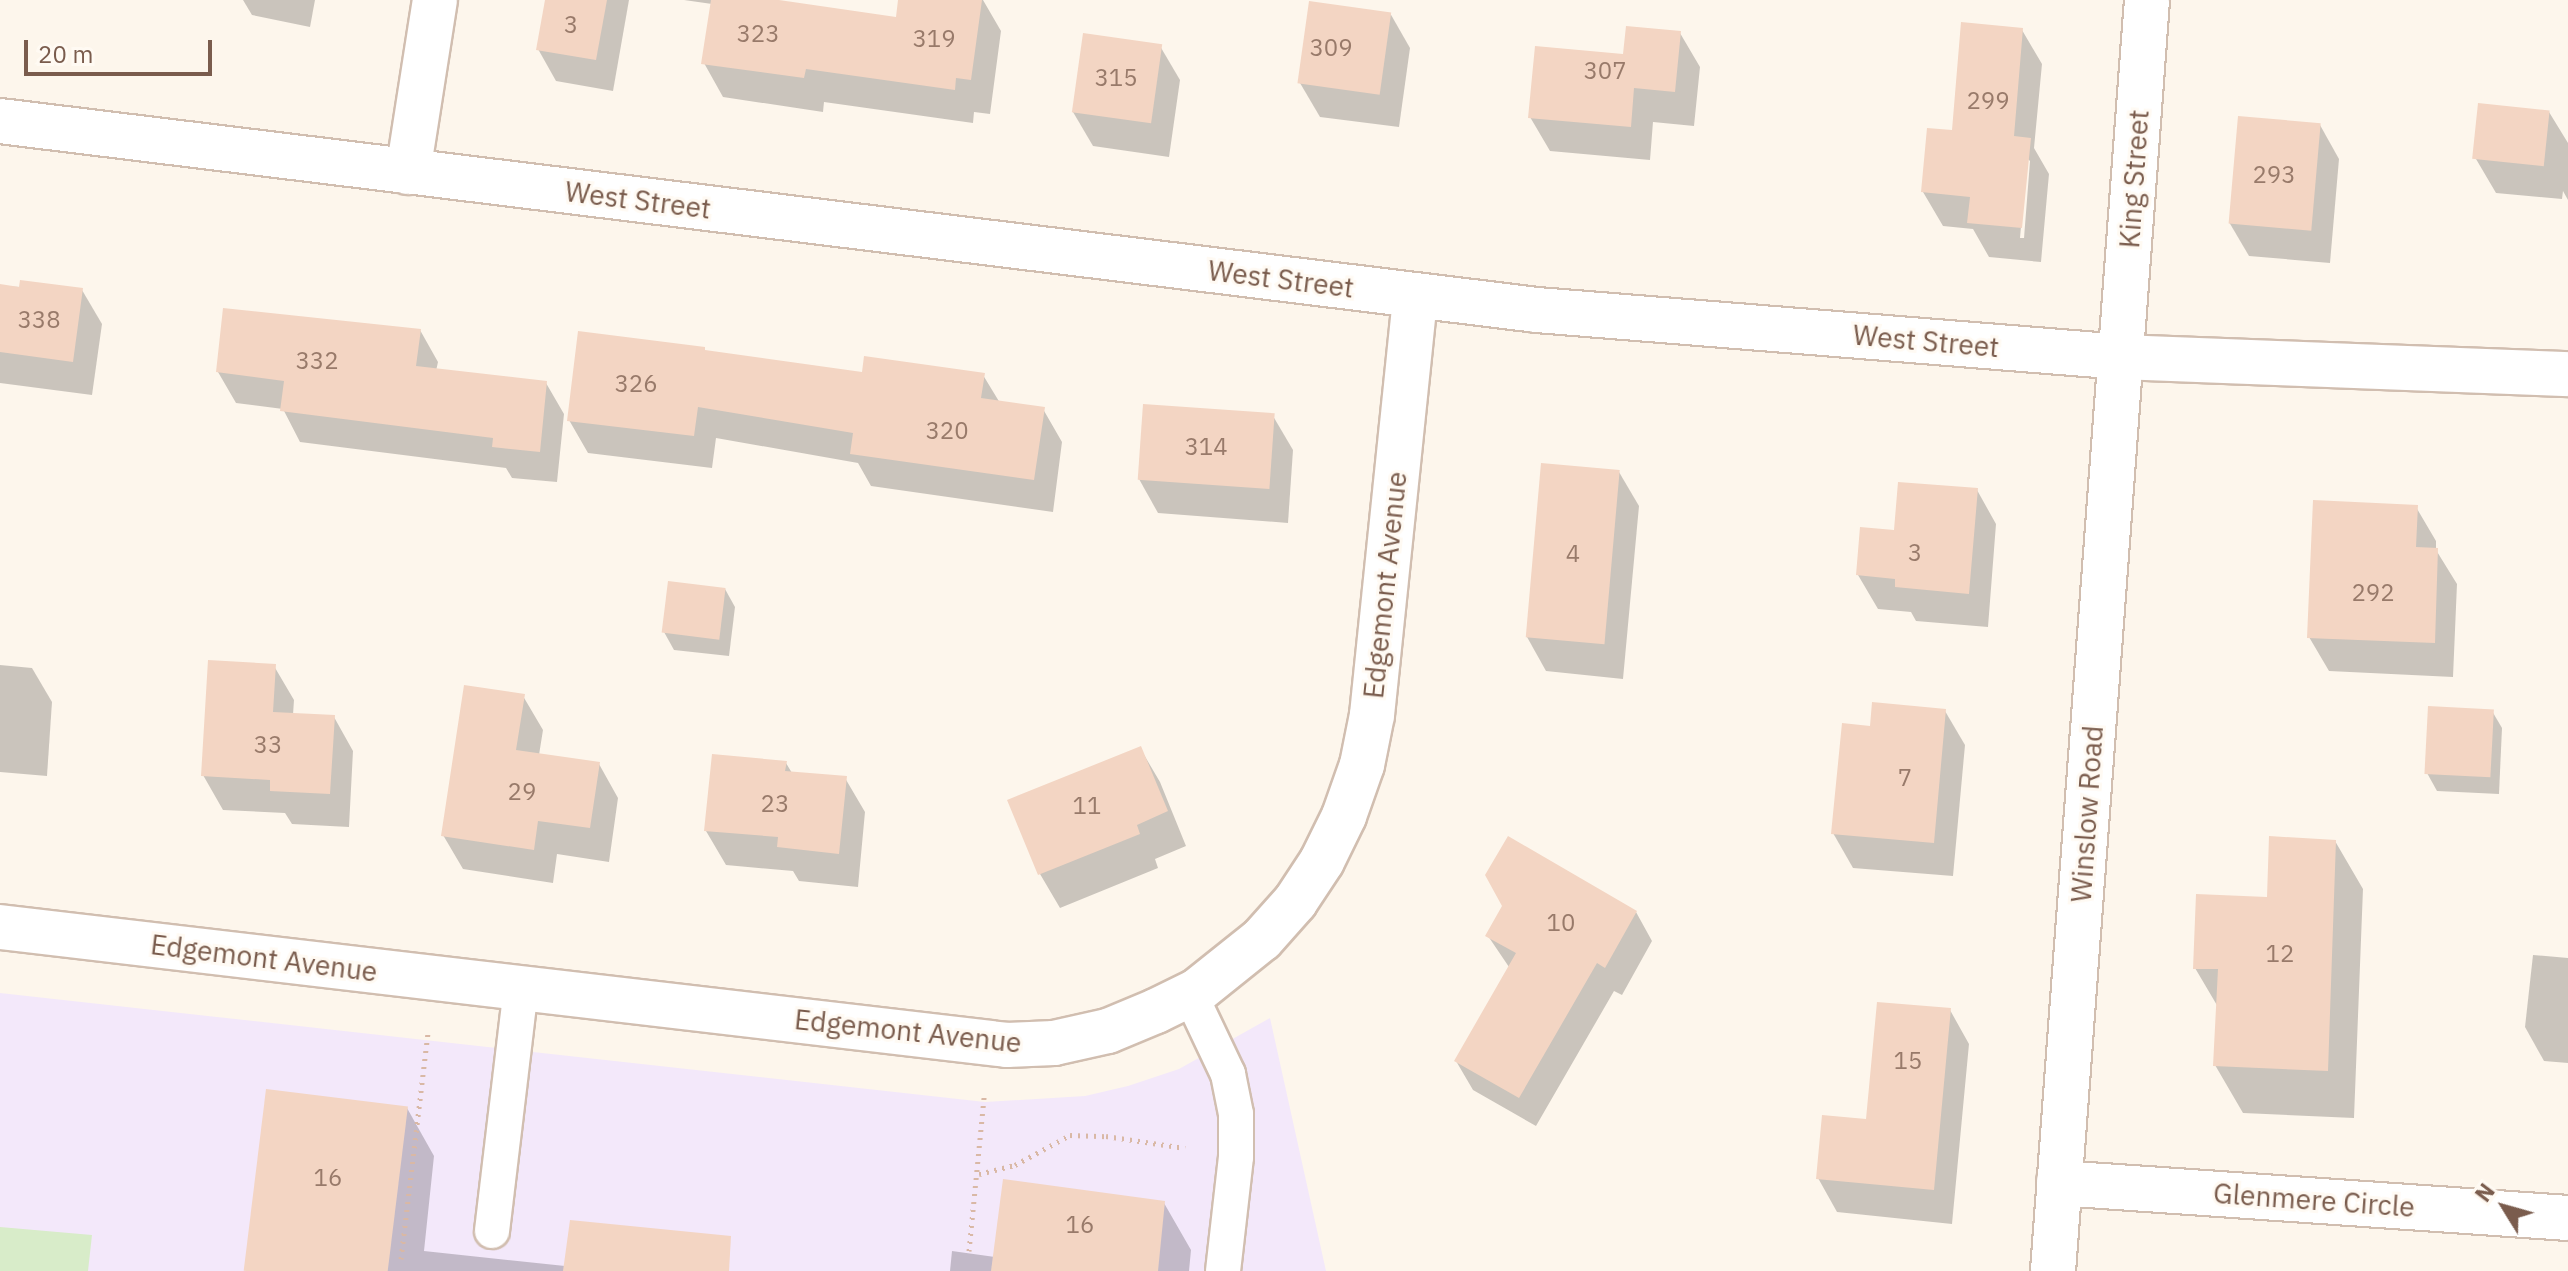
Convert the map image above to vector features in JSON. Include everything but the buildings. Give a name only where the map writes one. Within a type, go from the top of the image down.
[{"type":"street","points":[[408,172],[435,0]]},
{"type":"street","name":"King Street","points":[[2122,357],[2147,0]]},
{"type":"street","name":"West Street","points":[[0,121],[1537,310],[2122,357],[2568,374]]},
{"type":"street","name":"Edgemont Avenue","points":[[0,927],[1007,1045],[1054,1043],[1108,1031],[1190,994],[1231,967],[1295,902],[1322,861],[1344,816],[1362,765],[1372,715],[1415,296]]},
{"type":"street","name":"Winslow Road","points":[[2053,1271],[2122,357]]},
{"type":"street","name":"Glenmere Circle","points":[[2059,1183],[2568,1218]]},
{"type":"lane","points":[[492,1231],[521,988]]},
{"type":"lane","points":[[1190,994],[1228,1074],[1236,1114],[1236,1157],[1223,1271]]},
{"type":"path","points":[[401,1259],[425,1060]]},
{"type":"path","points":[[969,1251],[979,1174],[982,1116]]},
{"type":"path","points":[[979,1174],[1015,1165],[1070,1135],[1106,1136],[1236,1157]]},
{"type":"shaded area","points":[[0,993],[985,1102],[1085,1096],[1128,1086],[1179,1069],[1270,1018],[1326,1271],[0,1271]]},
{"type":"green space","points":[[0,1227],[92,1235],[88,1271],[0,1271]]}]
